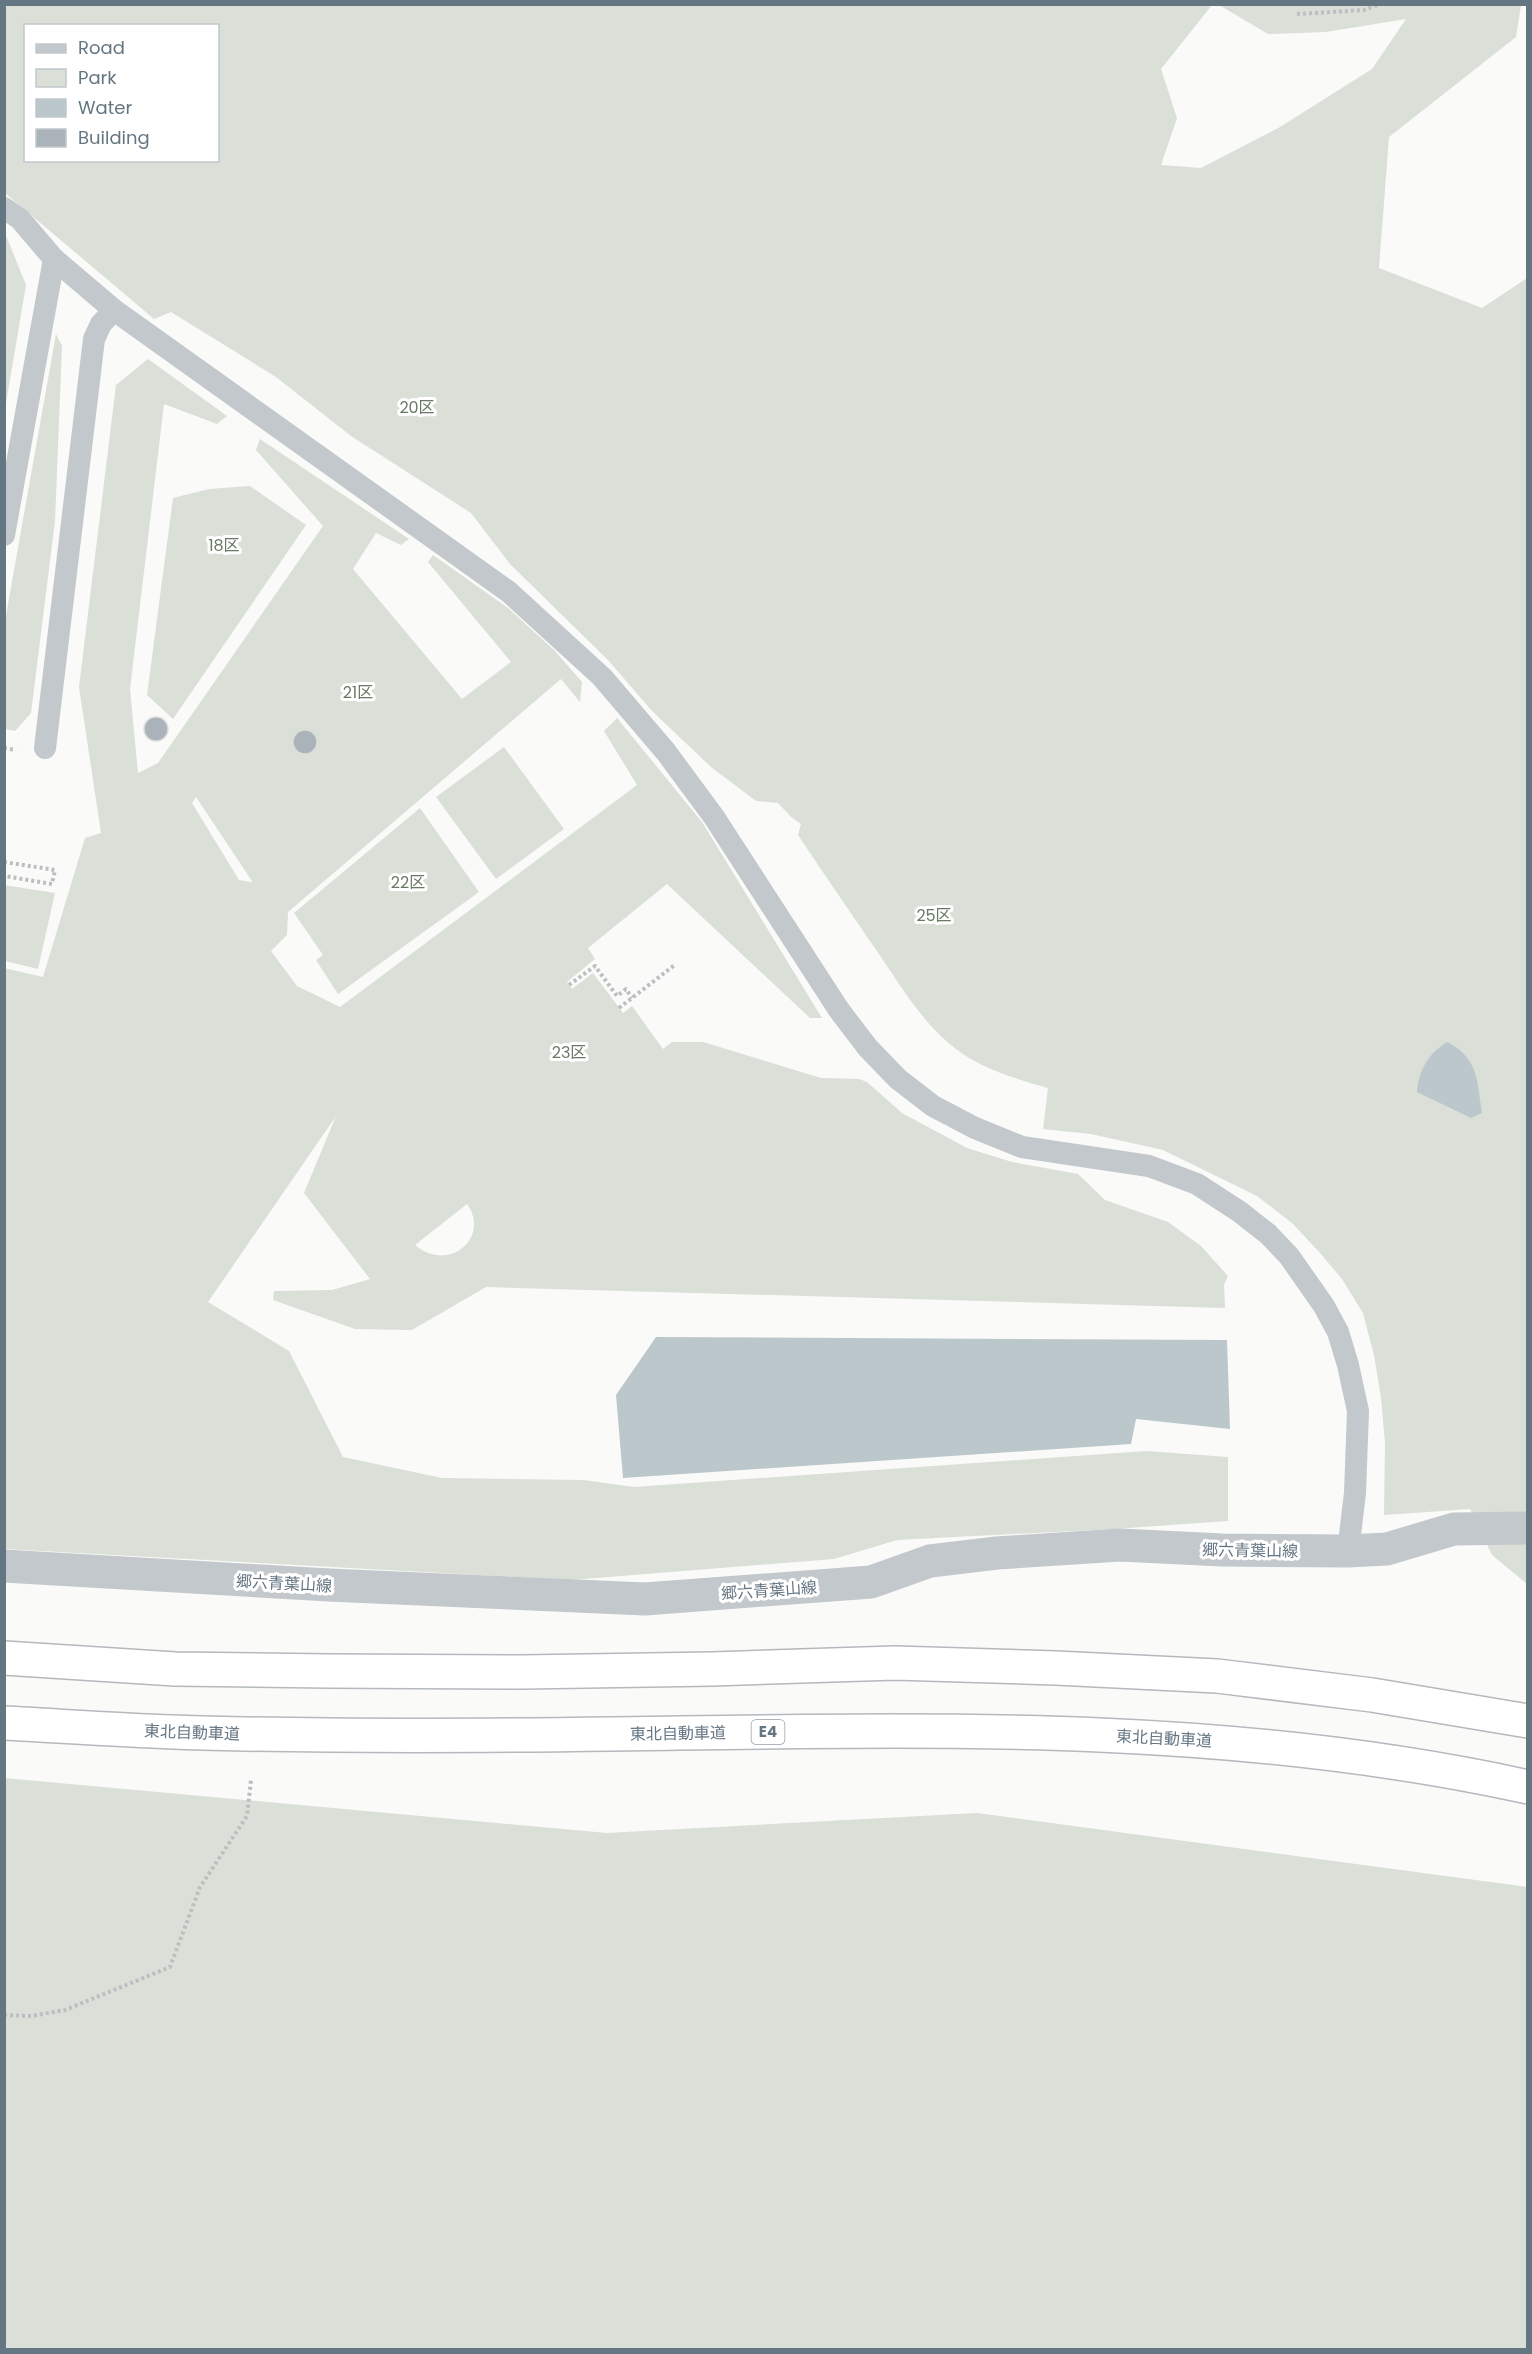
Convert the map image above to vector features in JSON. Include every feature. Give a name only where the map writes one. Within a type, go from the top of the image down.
[{"type":"highway","points":[[4,1658],[175,1669],[340,1671],[689,1670],[896,1663],[1056,1668],[1218,1676],[1372,1695],[1527,1721]]},
{"type":"highway","name":"東北自動車道","points":[[4,1723],[171,1732],[332,1736],[888,1730],[1050,1731],[1211,1740],[1350,1755],[1527,1787]]},
{"type":"street","name":"郷六青葉山線","points":[[4,1566],[329,1585],[645,1599],[871,1582],[930,1561],[1064,1549],[1120,1545],[1222,1550],[1348,1551],[1387,1549],[1454,1529],[1527,1528]]},
{"type":"lane","points":[[4,208],[20,219],[54,259],[114,310],[509,592],[602,678],[666,752],[714,817],[839,1010],[868,1048],[898,1079],[933,1106],[975,1128],[1022,1147],[1149,1166],[1197,1184],[1240,1212],[1268,1234],[1289,1256],[1324,1306],[1338,1332],[1348,1365],[1358,1411],[1355,1493],[1348,1551]]},
{"type":"lane","points":[[4,535],[54,259]]},
{"type":"lane","points":[[45,748],[94,339],[101,324],[114,310]]},
{"type":"path","points":[[1297,14],[1364,10],[1380,4]]},
{"type":"path","points":[[4,862],[55,870],[52,884],[4,876]]},
{"type":"path","points":[[619,1008],[676,964]]},
{"type":"path","points":[[569,985],[595,966],[617,996],[626,989],[632,998]]},
{"type":"path","points":[[4,2015],[31,2016],[65,2010],[170,1967],[200,1887],[247,1816],[251,1780]]},
{"type":"green space","points":[[5,5],[1212,5],[1161,69],[1177,118],[1161,165],[1201,168],[1280,127],[1372,69],[1406,19],[1326,32],[1268,34],[1219,5],[1521,5],[1516,37],[1389,137],[1379,268],[1482,308],[1527,278],[1527,1584],[1492,1555],[1470,1509],[1384,1515],[1385,1443],[1381,1398],[1374,1355],[1363,1313],[1342,1279],[1292,1223],[1257,1196],[1163,1150],[1091,1134],[1043,1129],[1048,1088],[988,1068],[966,1056],[944,1039],[924,1018],[906,993],[798,835],[801,824],[778,803],[756,801],[711,767],[652,711],[608,660],[510,564],[471,513],[351,436],[276,377],[171,312],[154,319],[5,193]]},
{"type":"green space","points":[[5,233],[26,285],[5,409]]},
{"type":"green space","points":[[56,334],[62,346],[55,521],[31,713],[15,731],[5,729],[5,621]]},
{"type":"green space","points":[[148,359],[227,416],[217,424],[164,404],[130,689],[138,773],[158,763],[323,526],[256,450],[260,439],[409,539],[401,545],[376,533],[353,569],[462,699],[511,662],[428,562],[433,555],[508,608],[555,651],[582,682],[580,702],[561,679],[288,912],[287,935],[271,951],[297,986],[340,1007],[637,785],[604,731],[617,718],[702,822],[822,1018],[810,1018],[667,884],[588,948],[595,959],[567,982],[572,989],[593,973],[623,1013],[632,1006],[663,1049],[672,1042],[703,1042],[821,1078],[859,1079],[867,1082],[902,1113],[967,1148],[1012,1162],[1078,1174],[1105,1200],[1168,1222],[1201,1246],[1228,1276],[1224,1285],[1225,1308],[486,1287],[412,1330],[355,1329],[273,1300],[274,1291],[332,1290],[370,1279],[304,1193],[336,1116],[208,1302],[289,1351],[343,1457],[442,1478],[583,1480],[634,1487],[1146,1451],[1228,1457],[1228,1521],[897,1540],[834,1559],[571,1580],[5,1549],[4,968],[43,977],[85,838],[101,833],[79,687],[116,385]],"holes":[[[196,797],[252,881],[251,882],[239,880],[192,803]],[[467,1204],[473,1216],[474,1228],[463,1248],[441,1255],[428,1253],[415,1245]]]},
{"type":"green space","name":"18区","points":[[250,486],[306,525],[173,719],[147,695],[173,498],[209,489]]},
{"type":"green space","points":[[504,747],[564,829],[496,879],[436,797]]},
{"type":"green space","name":"22区","points":[[420,808],[479,892],[338,994],[316,960],[323,955],[294,913]]},
{"type":"green space","points":[[4,885],[55,893],[38,969],[5,961]]},
{"type":"green space","points":[[4,1778],[607,1833],[977,1813],[1527,1887],[1527,2349],[5,2349]]},
{"type":"water","points":[[1447,1042],[1465,1055],[1475,1072],[1482,1113],[1471,1118],[1417,1092],[1426,1063]]},
{"type":"water","points":[[656,1337],[1227,1340],[1230,1429],[1136,1419],[1131,1444],[623,1478],[616,1395]]},
{"type":"building","points":[[156,717],[165,720],[168,729],[165,738],[156,741],[147,738],[144,729],[147,720]]},
{"type":"building","points":[[305,730],[314,733],[317,742],[314,751],[305,754],[296,751],[293,742],[296,733]]},
{"type":"park label","name":"20区","points":[[417,407]]},
{"type":"park label","name":"21区","points":[[358,692]]},
{"type":"park label","name":"25区","points":[[934,915]]},
{"type":"park label","name":"23区","points":[[569,1052]]}]
